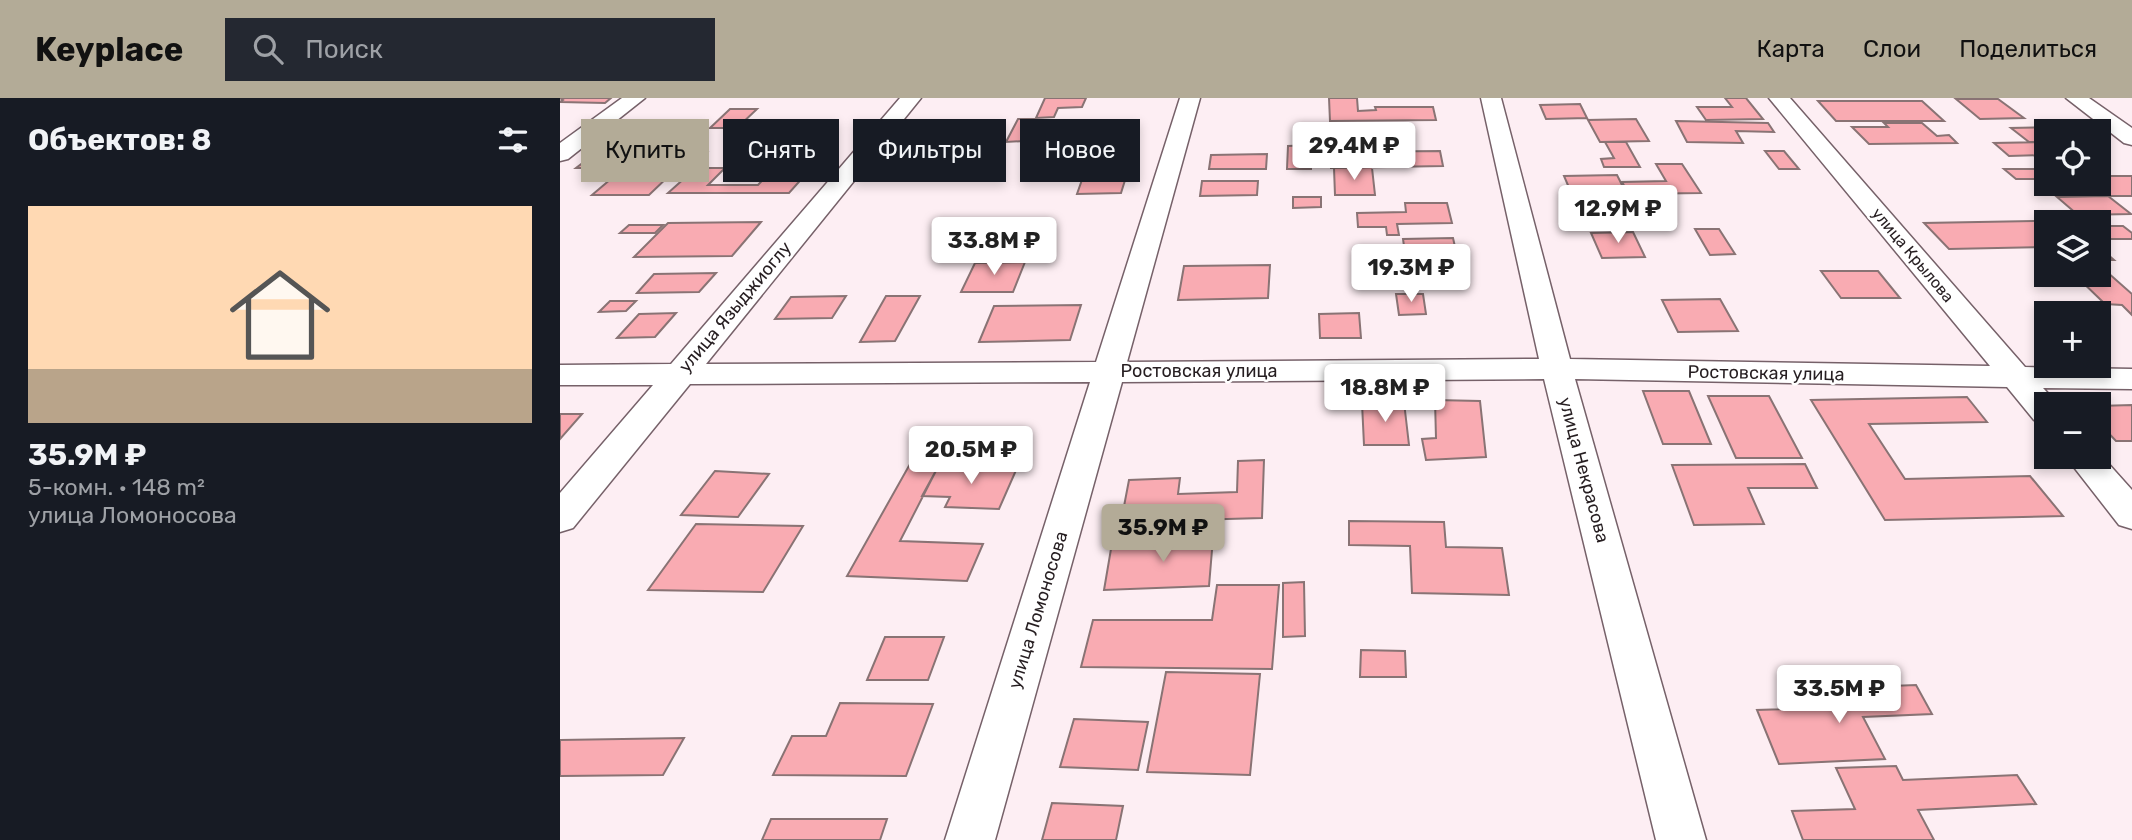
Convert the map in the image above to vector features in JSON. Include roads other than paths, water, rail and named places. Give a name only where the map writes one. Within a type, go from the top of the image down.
[{"type":"street","points":[[560,155],[635,98]]},
{"type":"street","name":"улица Языджиоглу","points":[[560,518],[912,98]]},
{"type":"street","name":"улица Ломоносова","points":[[970,840],[1190,98]]},
{"type":"street","name":"улица Некрасова","points":[[1491,98],[1558,369],[1681,840]]},
{"type":"street","name":"улица Крылова","points":[[1779,98],[2034,398]]},
{"type":"street","points":[[2076,98],[2132,138]]},
{"type":"street","name":"Ростовская улица","points":[[560,375],[1558,369],[2132,379]]},
{"type":"street","points":[[2093,469],[2132,515]]}]
